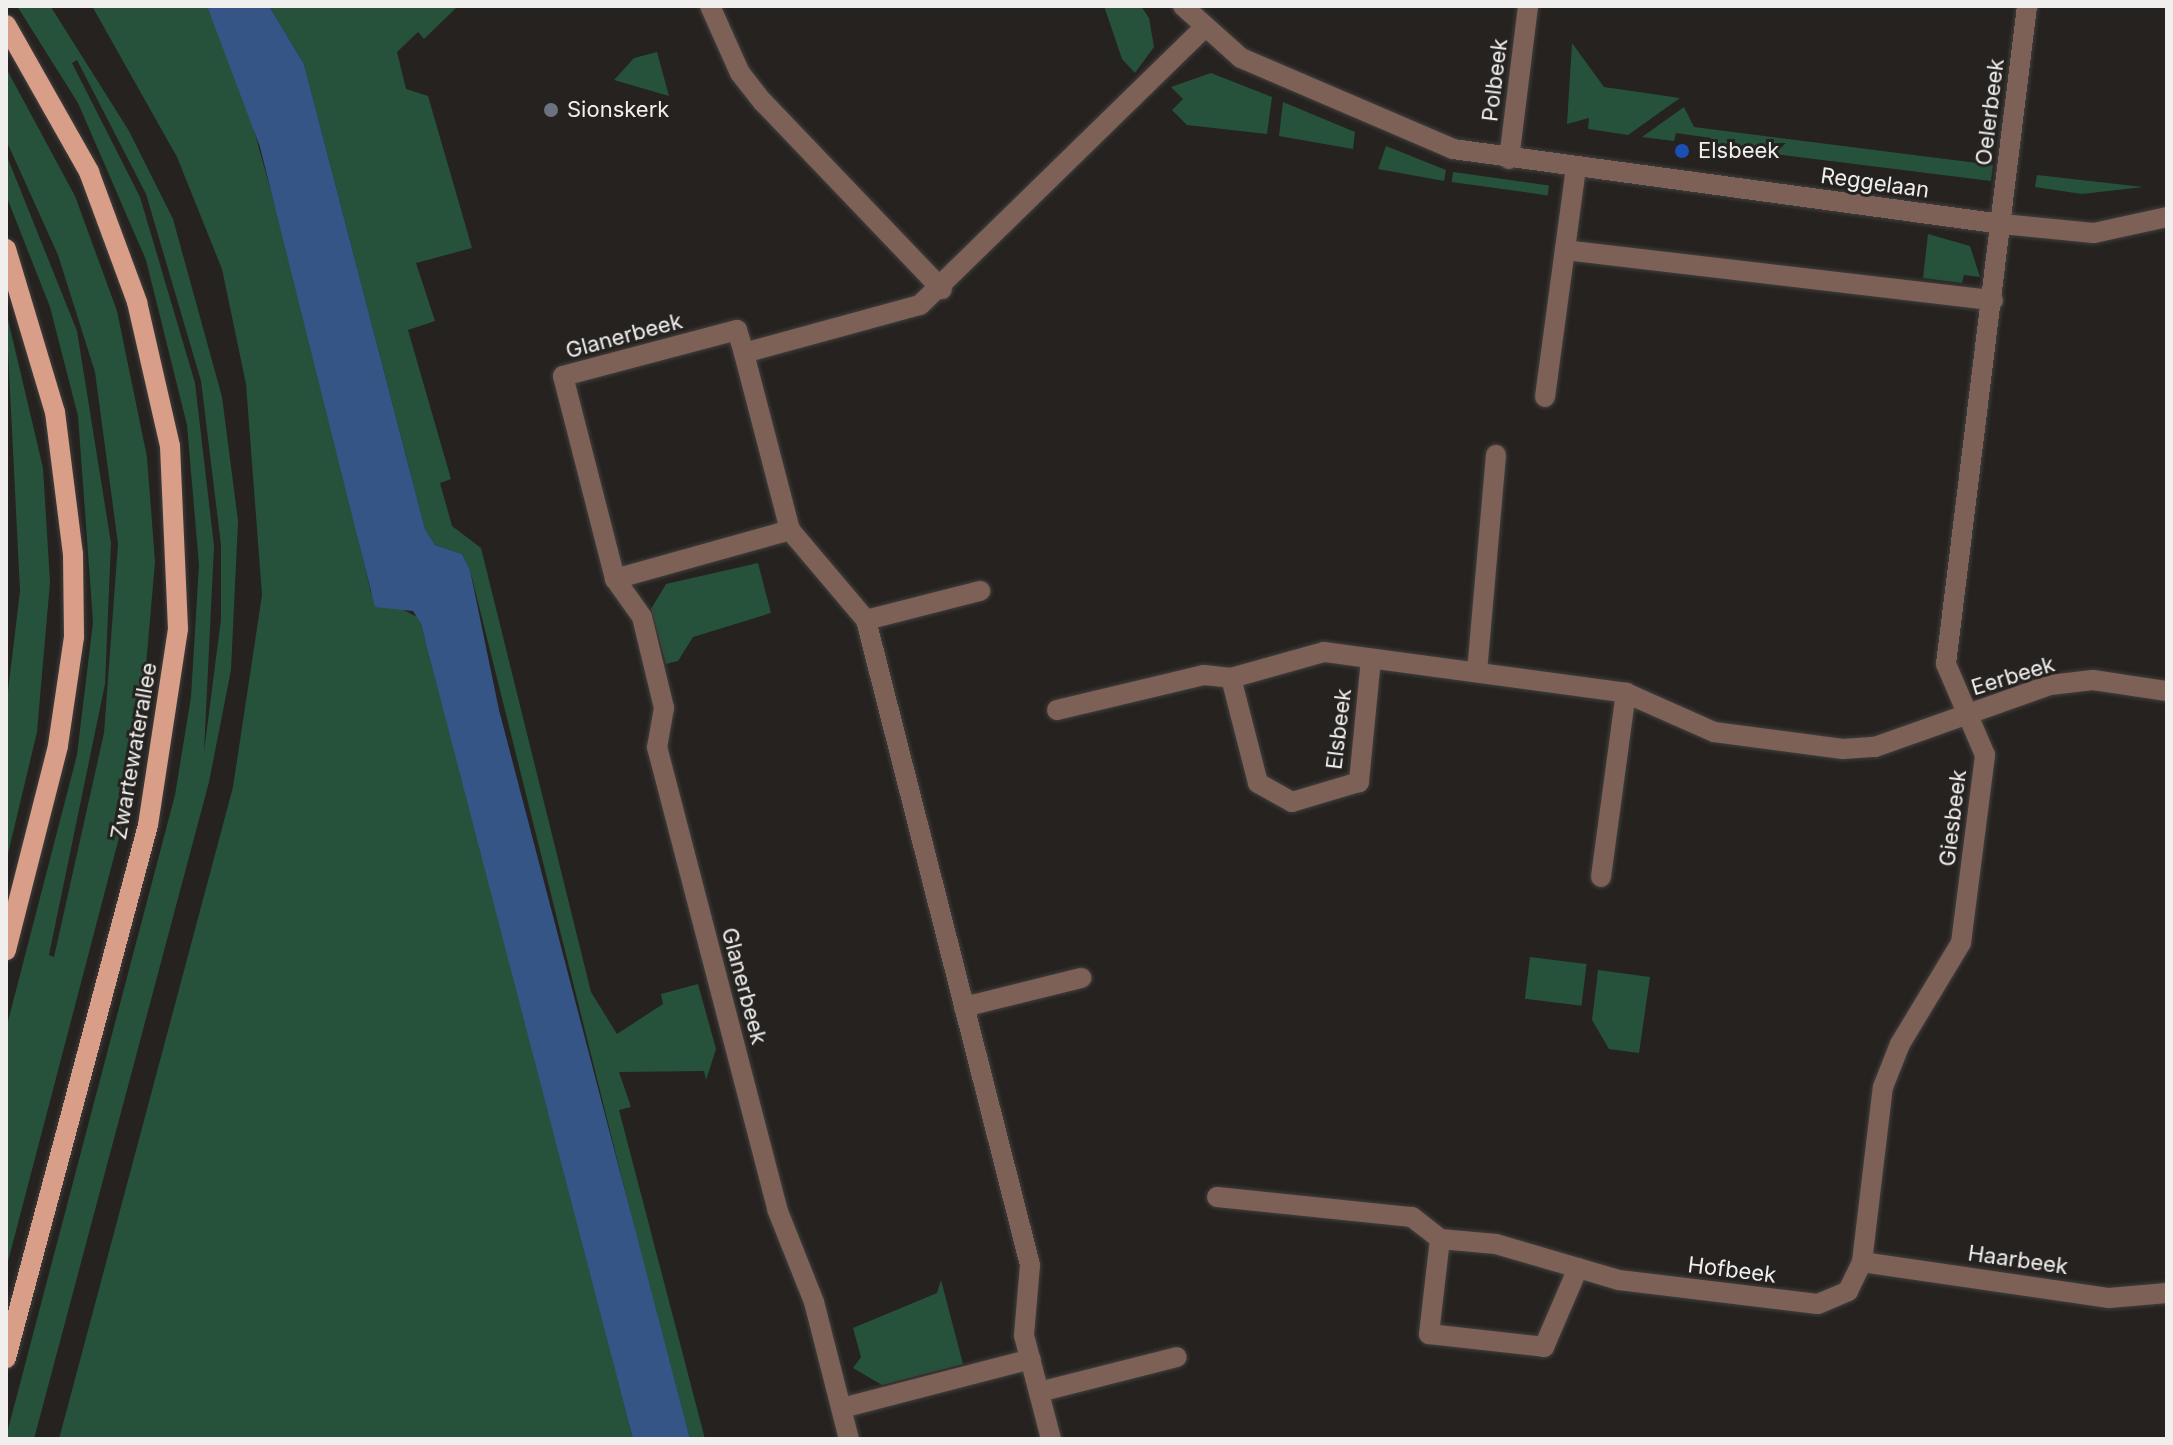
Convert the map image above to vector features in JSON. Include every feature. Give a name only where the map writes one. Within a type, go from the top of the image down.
[{"type":"main road","name":"Zwartewaterallee","points":[[6,25],[89,172],[137,302],[170,446],[178,629],[148,825],[6,1358]]},
{"type":"main road","points":[[6,249],[40,343],[55,412],[73,554],[74,623],[58,746],[6,950]]},
{"type":"street","points":[[710,6],[740,73],[763,102],[942,289]]},
{"type":"street","name":"Reggelaan","points":[[1183,6],[1241,58],[1453,149],[2002,224],[2094,233],[2167,217]]},
{"type":"street","name":"Polbeek","points":[[1509,159],[1528,6]]},
{"type":"street","name":"Oelerbeek","points":[[2002,224],[2027,6]]},
{"type":"street","points":[[1051,1439],[1024,1335],[1030,1265],[866,620],[790,530],[744,353],[920,305],[942,289],[1204,28]]},
{"type":"street","points":[[1545,397],[1576,167]]},
{"type":"street","name":"Giesbeek","points":[[1862,1262],[1883,1087],[1900,1044],[1961,943],[1985,755],[1946,664],[2002,224]]},
{"type":"street","points":[[1565,250],[1993,300]]},
{"type":"street","name":"Glanerbeek","points":[[744,353],[737,330],[563,376],[615,579],[642,617],[664,708],[661,762],[777,1209],[814,1302],[849,1439]]},
{"type":"street","points":[[1477,672],[1496,455]]},
{"type":"street","points":[[615,579],[790,530]]},
{"type":"street","points":[[866,620],[980,591]]},
{"type":"street","name":"Elsbeek","points":[[1057,710],[1204,675],[1231,678],[1324,652],[1626,693],[1714,732],[1843,749],[1875,747],[1967,715]]},
{"type":"street","name":"Elsbeek","points":[[1231,678],[1258,783],[1292,802],[1359,782],[1371,659]]},
{"type":"street","name":"Eerbeek","points":[[1967,715],[2064,684],[2167,691]]},
{"type":"street","points":[[1601,877],[1626,693]]},
{"type":"street","points":[[964,1007],[1081,978]]},
{"type":"street","name":"Hofbeek","points":[[1217,1197],[1412,1217],[1440,1239],[1496,1244],[1619,1280],[1818,1304],[1848,1291],[1862,1262]]},
{"type":"street","points":[[1440,1239],[1429,1334],[1544,1347],[1578,1268]]},
{"type":"street","name":"Haarbeek","points":[[1862,1262],[2109,1298],[2167,1293]]},
{"type":"street","points":[[1039,1392],[1177,1357]]},
{"type":"street","points":[[842,1408],[1031,1359]]},
{"type":"green space","points":[[17,6],[51,7],[129,131],[173,219],[222,397],[238,521],[231,670],[209,782],[34,1439],[6,1437],[175,795],[191,697],[199,565],[187,425],[146,260],[78,103]],"holes":[[[77,60],[146,194],[201,381],[221,545],[221,619],[204,752],[214,546],[195,383],[140,197],[72,63]]]},
{"type":"green space","points":[[92,6],[207,6],[245,98],[313,342],[371,593],[419,618],[452,731],[633,1439],[59,1439],[233,787],[262,595],[246,384],[222,269],[177,157]]},
{"type":"green space","points":[[269,6],[458,6],[424,39],[418,32],[397,52],[406,89],[428,96],[472,248],[416,263],[435,321],[408,330],[451,479],[440,483],[452,526],[481,548],[591,992],[617,1034],[663,1004],[661,994],[698,984],[716,1049],[706,1080],[704,1071],[619,1072],[631,1107],[619,1110],[705,1439],[690,1439],[470,570],[462,554],[435,545],[425,529],[304,64]]},
{"type":"green space","points":[[1104,6],[1141,6],[1149,18],[1154,47],[1135,73],[1122,59]]},
{"type":"green space","points":[[1572,43],[1604,87],[1680,98],[1628,135],[1588,129],[1589,118],[1567,124]]},
{"type":"green space","points":[[657,52],[669,96],[614,80],[634,58]]},
{"type":"green space","points":[[6,68],[75,196],[117,311],[147,457],[155,562],[137,769],[6,1269],[6,1029],[77,755],[93,622],[78,416],[50,307],[6,195],[6,154],[77,331],[111,543],[105,684],[49,955],[54,957],[104,733],[118,544],[95,372],[58,255],[6,140]]},
{"type":"green space","points":[[1211,73],[1272,97],[1267,134],[1187,125],[1172,110],[1183,99],[1171,87]]},
{"type":"green space","points":[[1283,102],[1355,132],[1353,149],[1279,136]]},
{"type":"green space","points":[[1684,107],[1694,127],[1993,165],[1991,181],[1710,146],[1711,138],[1676,133],[1674,141],[1642,137]]},
{"type":"green space","points":[[1386,146],[1446,170],[1444,181],[1378,169]]},
{"type":"green space","points":[[1453,172],[1549,185],[1548,195],[1452,182]]},
{"type":"green space","points":[[2037,175],[2143,187],[2082,194],[2035,187]]},
{"type":"green space","points":[[1928,234],[1970,246],[1980,277],[1964,275],[1962,283],[1923,278]]},
{"type":"green space","points":[[6,311],[43,468],[50,582],[37,732],[6,862],[6,708],[20,591]]},
{"type":"green space","points":[[758,563],[771,613],[693,637],[678,661],[666,664],[651,609],[666,584]]},
{"type":"green space","points":[[1530,957],[1587,964],[1581,1006],[1525,999]]},
{"type":"green space","points":[[1598,970],[1650,977],[1639,1053],[1609,1049],[1592,1020]]},
{"type":"green space","points":[[941,1280],[963,1364],[882,1385],[853,1368],[861,1357],[853,1328],[937,1293]]},
{"type":"water","points":[[207,6],[269,6],[304,64],[425,529],[435,545],[462,554],[470,570],[499,710],[690,1439],[633,1439],[421,624],[413,611],[375,607],[260,147]]},
{"type":"place","name":"Sionskerk","points":[[551,110]]},
{"type":"place","name":"Elsbeek","points":[[1682,151]]}]
